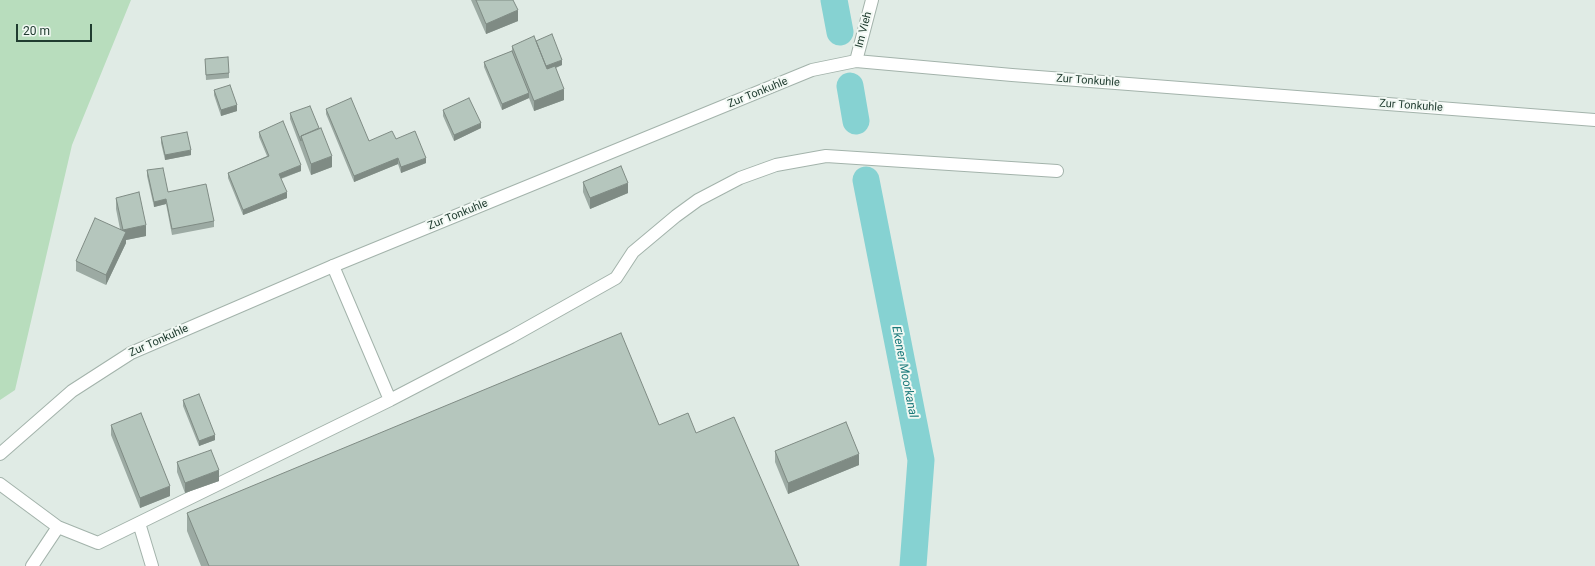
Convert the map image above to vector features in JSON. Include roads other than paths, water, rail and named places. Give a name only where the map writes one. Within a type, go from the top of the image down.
[{"type":"street","name":"Im Vieh","points":[[856,61],[872,0]]},
{"type":"street","name":"Zur Tonkuhle","points":[[0,454],[72,391],[131,352],[333,266],[812,70],[856,61],[1012,75],[1595,120]]},
{"type":"street","points":[[0,484],[58,527],[98,543],[390,400],[511,337],[616,278],[633,252],[676,216],[698,200],[740,178],[776,165],[826,156],[1057,171]]},
{"type":"street","points":[[333,266],[390,400]]},
{"type":"street","points":[[139,523],[152,566]]},
{"type":"street","points":[[32,566],[58,527]]},
{"type":"waterway","name":"Ekener Moorkanal","points":[[834,0],[840,32]]},
{"type":"waterway","name":"Ekener Moorkanal","points":[[850,86],[856,121]]},
{"type":"waterway","name":"Ekener Moorkanal","points":[[866,180],[921,460],[913,566]]}]
